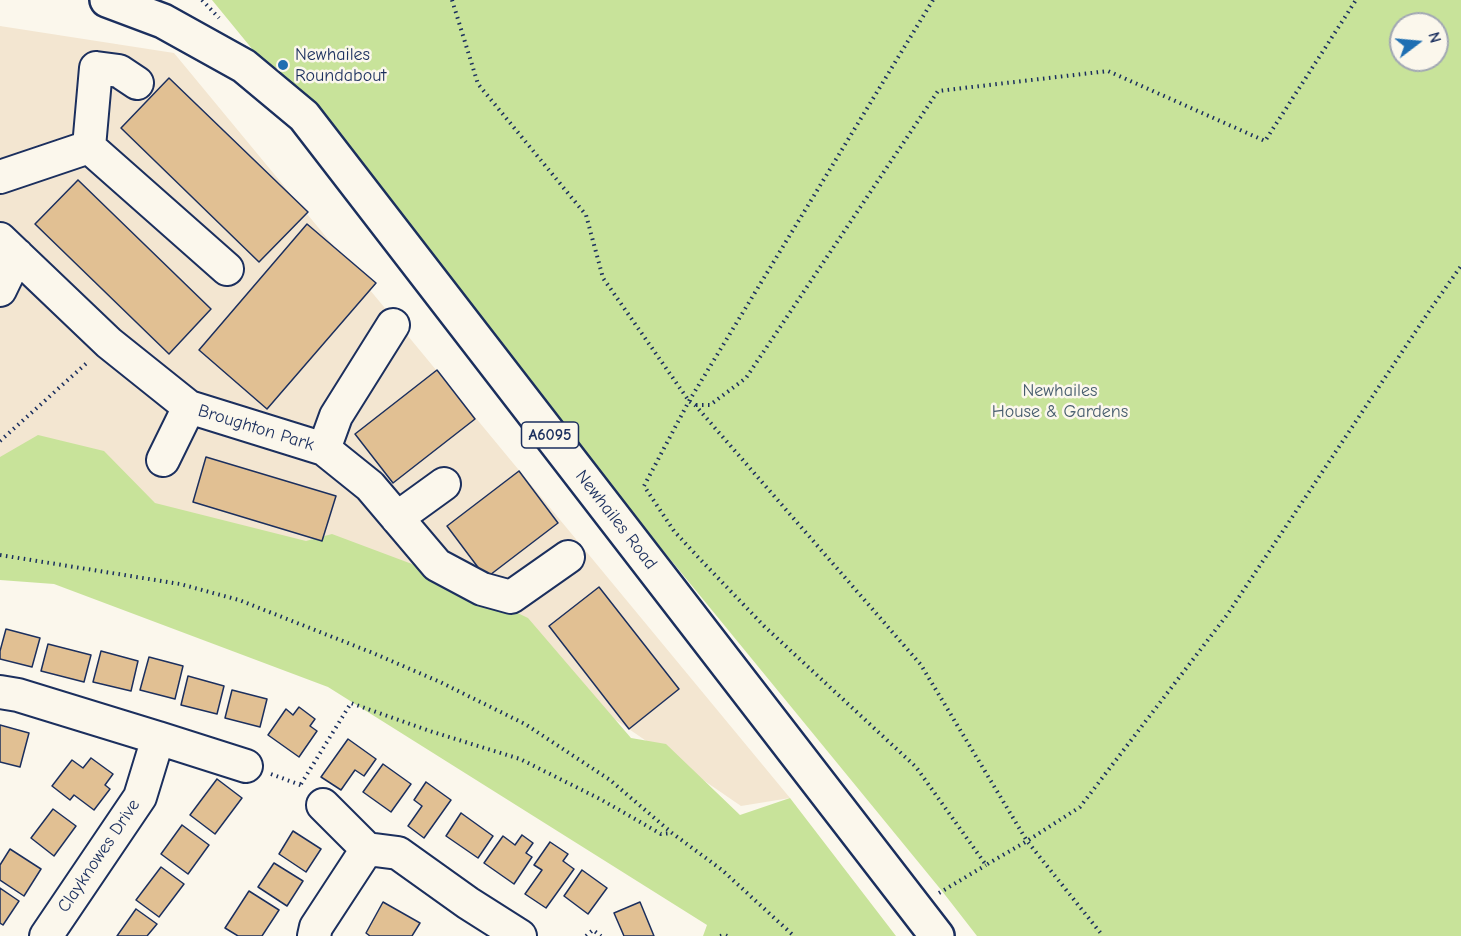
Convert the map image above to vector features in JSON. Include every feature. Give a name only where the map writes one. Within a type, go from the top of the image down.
[{"type":"main road","name":"Newhailes Road","points":[[107,0],[163,21],[244,66],[304,116],[937,936]]},
{"type":"street","points":[[88,147],[96,68],[119,71],[137,83]]},
{"type":"street","points":[[0,177],[88,147]]},
{"type":"street","points":[[88,147],[227,269]]},
{"type":"street","points":[[0,290],[9,247]]},
{"type":"street","name":"Broughton Park","points":[[9,247],[109,343],[189,407],[324,448],[370,486],[437,565],[482,589],[512,597],[568,556]]},
{"type":"street","name":"Broughton Park","points":[[324,448],[336,416],[393,325]]},
{"type":"street","name":"Broughton Park","points":[[163,460],[189,407]]},
{"type":"street","points":[[397,518],[444,484]]},
{"type":"street","points":[[0,692],[18,695],[246,766]]},
{"type":"street","name":"Clayknowes Drive","points":[[46,936],[140,797],[159,738]]},
{"type":"street","points":[[312,795],[367,849],[398,853],[468,903],[520,936]]},
{"type":"street","points":[[314,936],[316,927],[367,849]]},
{"type":"path","points":[[452,0],[478,84],[586,215],[603,279],[689,401],[695,405],[921,665],[1027,842],[1103,936]]},
{"type":"path","points":[[933,0],[689,401],[645,486],[674,531],[764,626],[916,767],[986,865]]},
{"type":"path","points":[[695,405],[710,405],[746,378],[938,91],[1108,71],[1265,141],[1356,0]]},
{"type":"path","points":[[916,909],[1080,807],[1227,615],[1461,266]]},
{"type":"path","points":[[0,441],[109,343]]},
{"type":"path","points":[[0,555],[180,584],[239,600],[440,682],[525,723],[610,780],[672,833],[722,870],[794,936]]},
{"type":"path","points":[[246,766],[312,795],[351,703],[520,759],[600,799],[661,834],[672,833]]},
{"type":"path","points":[[586,936],[593,930],[601,936]]},
{"type":"path","points":[[720,936],[727,936]]},
{"type":"shaded area","points":[[0,26],[174,53],[790,798],[741,806],[473,622],[0,485]]},
{"type":"green space","name":"Newhailes House & Gardens","points":[[212,0],[1461,0],[1461,936],[977,936]]},
{"type":"green space","points":[[38,435],[104,451],[155,503],[306,541],[332,534],[428,570],[528,618],[631,738],[666,744],[740,815],[790,798],[896,936],[703,936],[707,925],[328,687],[54,584],[0,580],[0,457]]},
{"type":"building","points":[[169,78],[308,212],[259,262],[121,128]]},
{"type":"building","points":[[78,180],[211,309],[169,354],[35,224]]},
{"type":"building","points":[[307,224],[376,283],[267,409],[199,350]]},
{"type":"building","points":[[437,370],[475,419],[393,483],[355,434]]},
{"type":"building","points":[[206,457],[336,496],[322,541],[193,502]]},
{"type":"building","points":[[519,471],[558,523],[486,578],[447,526]]},
{"type":"building","points":[[599,587],[679,689],[629,729],[549,626]]},
{"type":"building","points":[[6,629],[40,638],[32,667],[0,659]]},
{"type":"building","points":[[48,644],[91,655],[84,682],[41,671]]},
{"type":"building","points":[[101,651],[138,661],[131,691],[93,682]]},
{"type":"building","points":[[149,657],[183,666],[175,699],[140,690]]},
{"type":"building","points":[[188,676],[224,686],[217,714],[181,705]]},
{"type":"building","points":[[232,690],[267,699],[260,727],[225,718]]},
{"type":"building","points":[[299,707],[315,719],[310,726],[317,731],[299,757],[268,735],[286,709],[293,715]]},
{"type":"building","points":[[0,725],[29,733],[20,767],[0,762]]},
{"type":"building","points":[[348,739],[376,759],[364,776],[355,770],[341,790],[321,777]]},
{"type":"building","points":[[91,758],[113,774],[105,785],[110,789],[94,810],[74,795],[70,800],[52,786],[72,760],[83,768]]},
{"type":"building","points":[[383,764],[411,784],[391,812],[363,792]]},
{"type":"building","points":[[217,779],[242,798],[215,834],[190,815]]},
{"type":"building","points":[[426,782],[451,800],[424,838],[408,826],[422,806],[414,800]]},
{"type":"building","points":[[53,809],[76,826],[54,856],[31,838]]},
{"type":"building","points":[[461,813],[493,836],[478,858],[446,836]]},
{"type":"building","points":[[182,825],[209,845],[188,874],[161,854]]},
{"type":"building","points":[[293,831],[321,849],[306,872],[279,854]]},
{"type":"building","points":[[522,835],[533,843],[526,853],[532,857],[514,884],[484,863],[503,836],[515,845]]},
{"type":"building","points":[[550,842],[568,854],[563,861],[574,869],[546,908],[525,894],[542,870],[534,865]]},
{"type":"building","points":[[10,849],[41,869],[24,896],[0,880],[0,865]]},
{"type":"building","points":[[274,863],[303,881],[287,906],[258,887]]},
{"type":"building","points":[[161,867],[184,884],[159,917],[136,900]]},
{"type":"building","points":[[582,870],[607,888],[588,914],[564,896]]},
{"type":"building","points":[[0,888],[19,901],[3,925],[0,923]]},
{"type":"building","points":[[249,891],[279,910],[262,936],[238,936],[225,928]]},
{"type":"building","points":[[383,902],[420,923],[412,936],[370,936],[366,933]]},
{"type":"building","points":[[640,902],[654,936],[624,936],[614,913]]},
{"type":"building","points":[[136,909],[157,924],[147,936],[117,936]]},
{"type":"place","name":"Newhailes Roundabout","points":[[283,65]]}]
